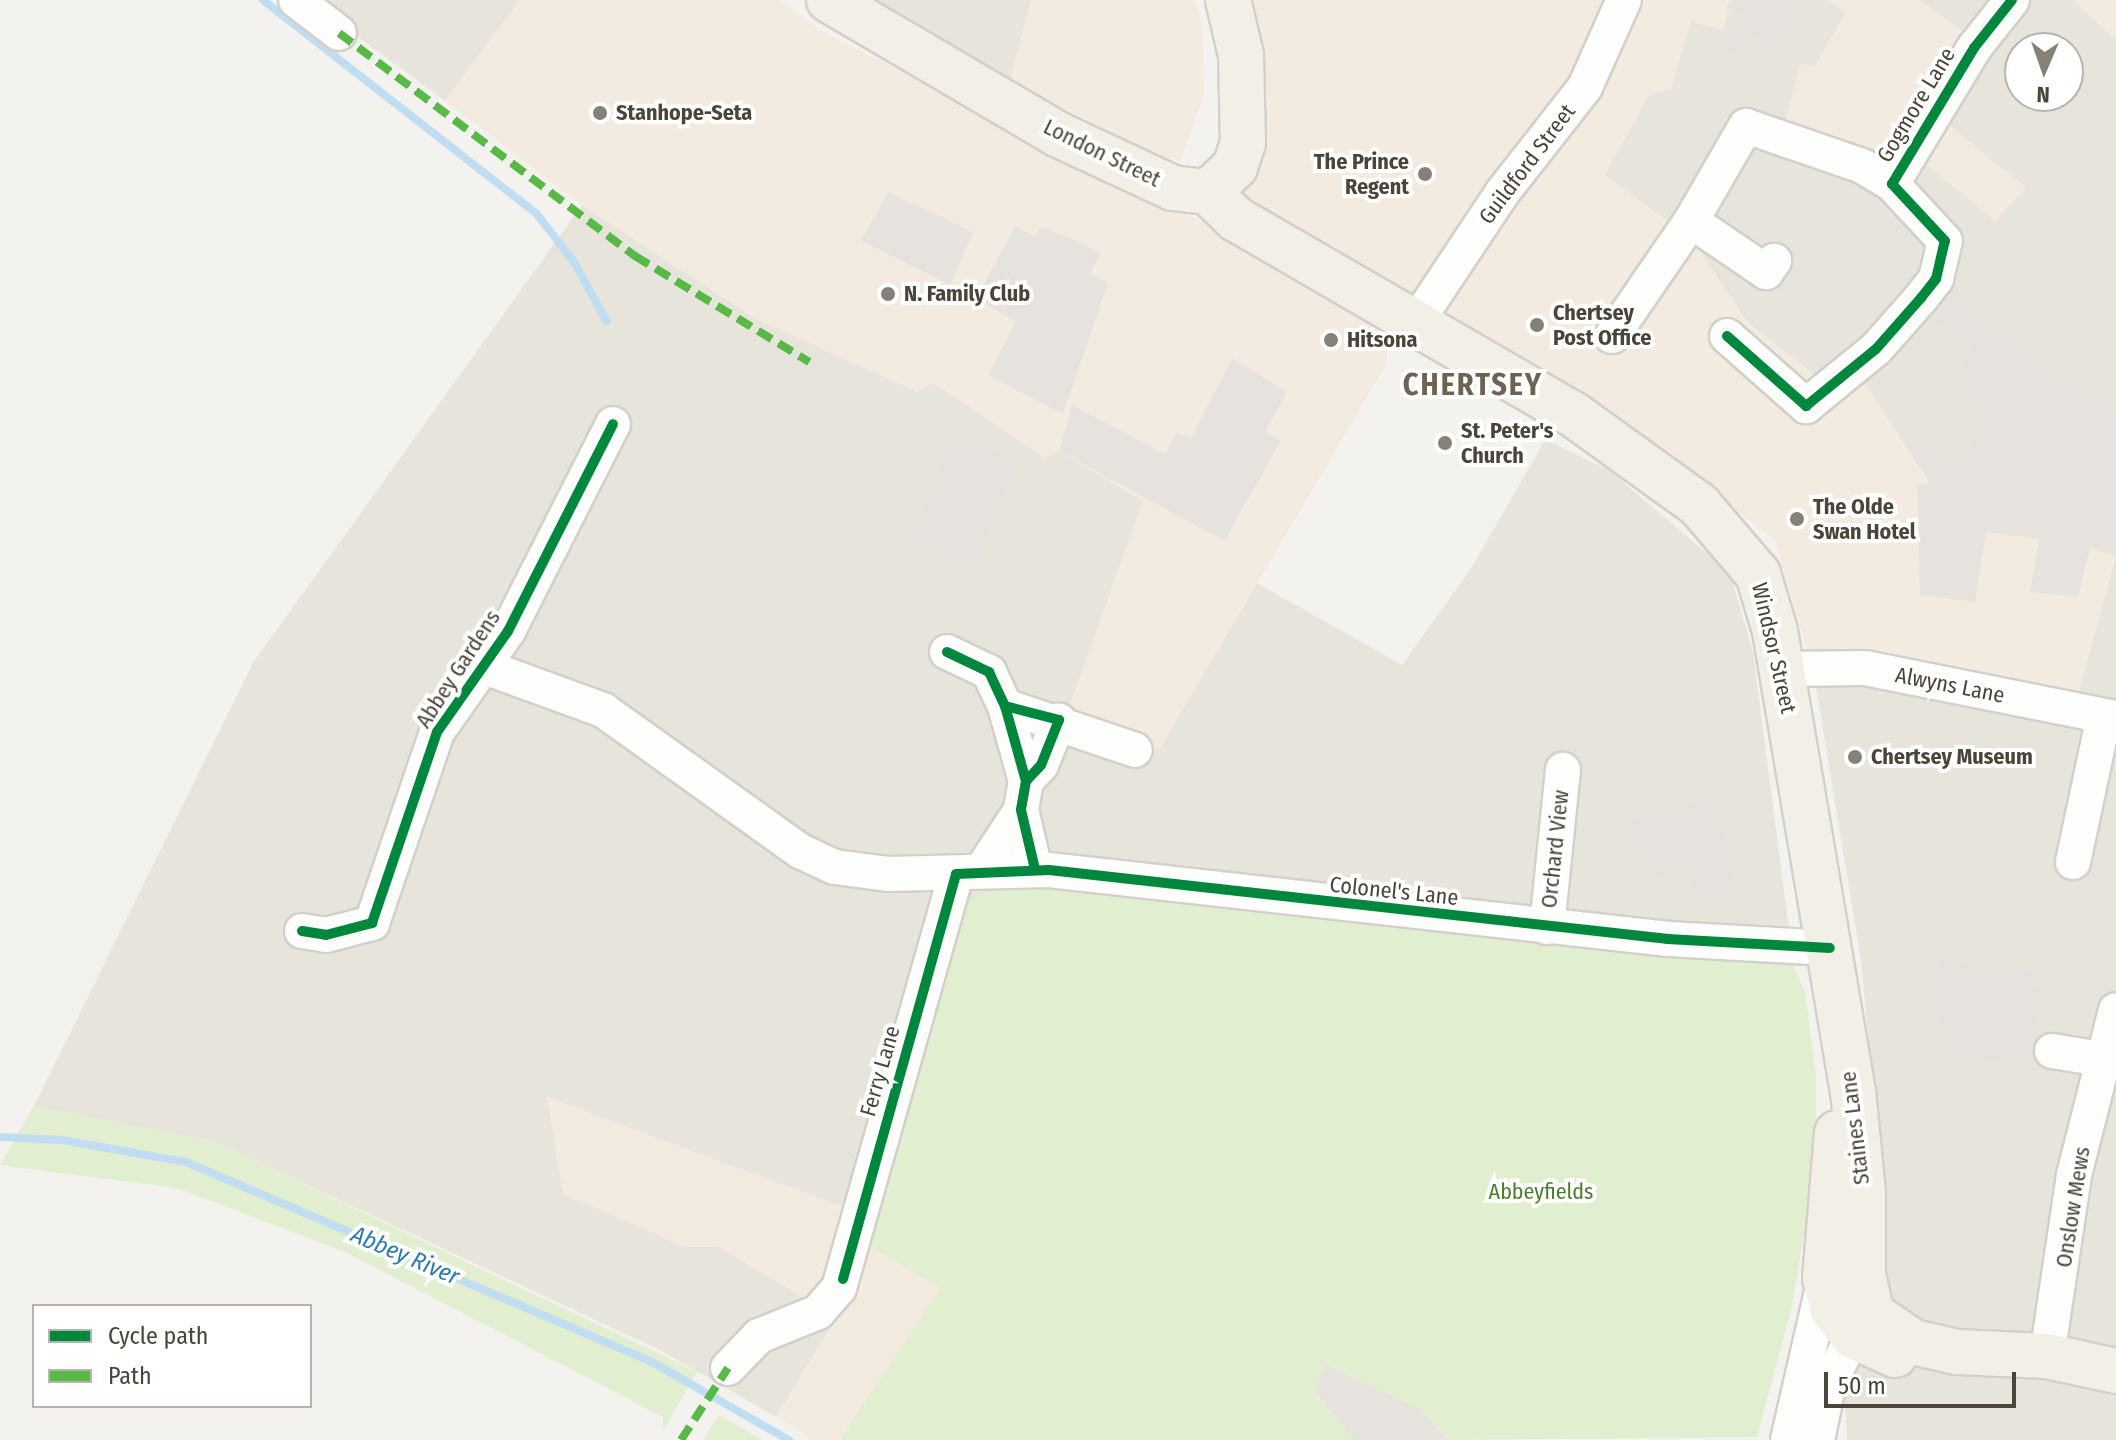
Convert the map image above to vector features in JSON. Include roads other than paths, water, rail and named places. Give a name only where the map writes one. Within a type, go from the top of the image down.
[{"type":"main road","name":"London Street","points":[[829,0],[1057,134],[1173,188],[1208,192]]},
{"type":"main road","points":[[1228,0],[1241,55],[1239,102],[1225,121],[1208,192],[1236,219],[1417,321]]},
{"type":"main road","name":"Windsor Street","points":[[1417,321],[1573,414],[1699,505],[1758,574],[1783,669],[1845,1050]]},
{"type":"main road","name":"Staines Lane","points":[[1845,1050],[1863,1193],[1859,1316],[1833,1310],[1825,1278],[1845,1050]]},
{"type":"main road","points":[[1859,1316],[1872,1314],[1892,1332],[1957,1352],[2047,1356],[2116,1371]]},
{"type":"street","points":[[296,0],[339,33]]},
{"type":"street","name":"Guildford Street","points":[[1417,321],[1502,193],[1585,87],[1624,0]]},
{"type":"street","name":"Gogmore Lane","points":[[1892,184],[1974,48],[2012,0]]},
{"type":"street","name":"Gogmore Lane","points":[[1691,221],[1746,126],[1862,166],[1892,184],[1945,241],[1936,279],[1876,349],[1806,406],[1727,336]]},
{"type":"street","points":[[1612,336],[1691,221],[1766,272],[1774,261]]},
{"type":"street","name":"Abbey Gardens","points":[[302,930],[326,935],[372,923],[437,732],[485,667],[611,423]]},
{"type":"street","points":[[947,652],[989,672],[1005,706],[1035,869]]},
{"type":"street","name":"Abbey Gardens","points":[[485,667],[603,710],[816,861],[866,873],[968,872]]},
{"type":"street","name":"Alwyns Lane","points":[[1783,669],[1865,668],[2110,717]]},
{"type":"street","points":[[1005,706],[1059,720],[1135,750]]},
{"type":"street","points":[[2073,862],[2110,717]]},
{"type":"street","name":"Ferry Lane","points":[[728,1368],[759,1336],[818,1312],[839,1288],[968,872],[1023,796],[1041,765],[1059,720]]},
{"type":"street","name":"Orchard View","points":[[1547,927],[1563,770]]},
{"type":"street","name":"Colonel's Lane","points":[[968,872],[1035,869],[1547,927],[1830,948]]},
{"type":"street","name":"Onslow Mews","points":[[2047,1356],[2074,1175],[2101,1059],[2116,1010]]},
{"type":"street","points":[[2052,1051],[2101,1059]]},
{"type":"street","name":"Staines Lane","points":[[1788,1440],[1825,1278]]},
{"type":"street","name":"Staines Lane","points":[[1817,1440],[1828,1387],[1859,1316]]},
{"type":"waterway","points":[[263,0],[536,213],[574,262],[607,322]]},
{"type":"waterway","name":"Abbey River","points":[[0,1137],[62,1140],[186,1162],[652,1362],[789,1440]]},
{"type":"place","name":"Stanhope-Seta","points":[[600,113]]},
{"type":"place","name":"The Prince Regent","points":[[1425,174]]},
{"type":"place","name":"N. Family Club","points":[[888,294]]},
{"type":"place","name":"Chertsey Post Office","points":[[1537,325]]},
{"type":"place","name":"Hitsona","points":[[1331,340]]},
{"type":"place","name":"St. Peter's Church","points":[[1445,443]]},
{"type":"place","name":"The Olde Swan Hotel","points":[[1797,519]]},
{"type":"place","name":"Chertsey Museum","points":[[1855,757]]},
{"type":"district","name":"CHERTSEY","points":[[1473,385]]},
{"type":"park label","name":"Abbeyfields","points":[[1541,1192]]}]
